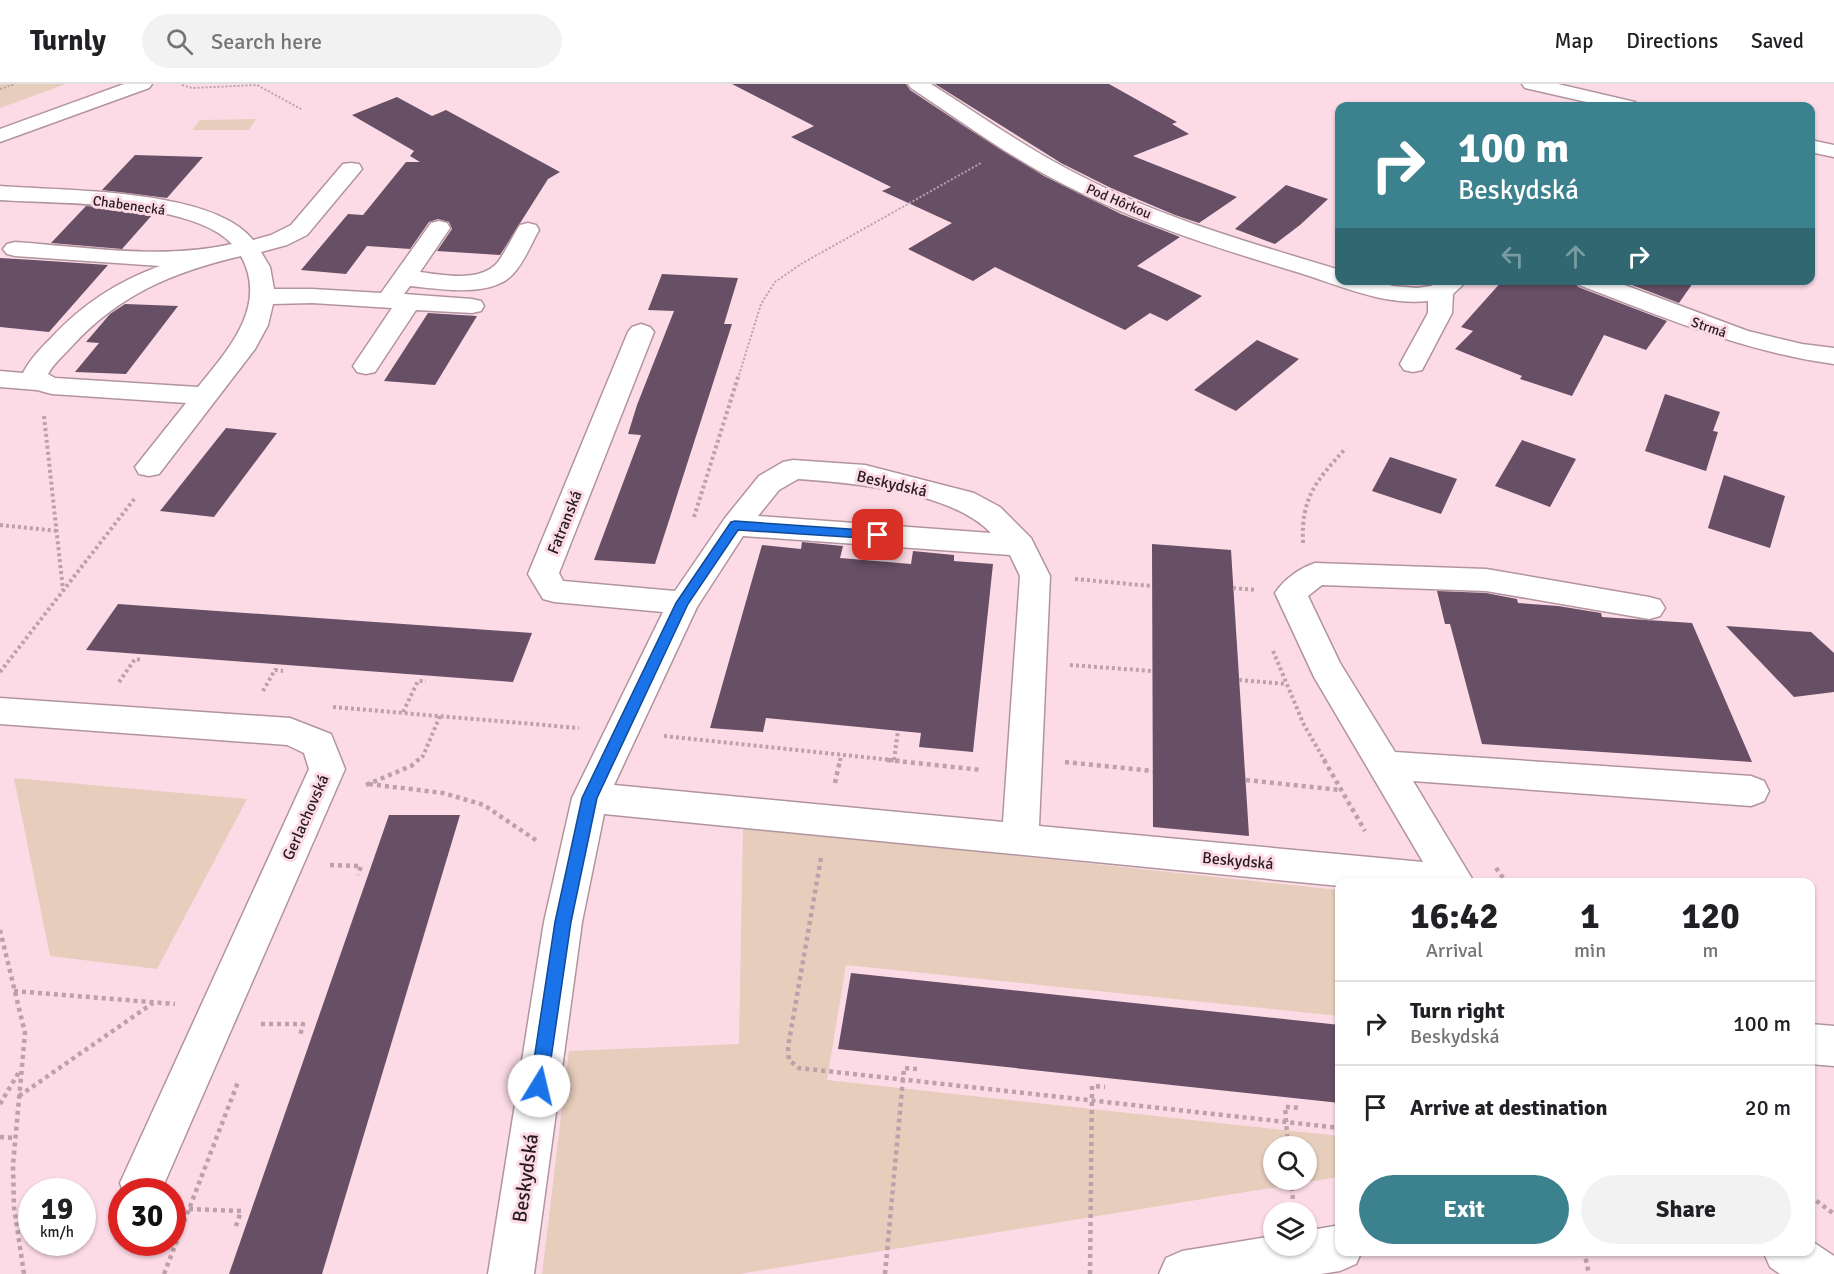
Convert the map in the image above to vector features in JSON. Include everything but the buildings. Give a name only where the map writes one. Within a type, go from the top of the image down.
[{"type":"street","points":[[0,136],[142,84]]},
{"type":"street","name":"Pod Hôrkou","points":[[918,84],[1067,177],[1119,202],[1253,251],[1335,276]]},
{"type":"street","points":[[1532,84],[1611,102]]},
{"type":"street","points":[[1815,147],[1834,151]]},
{"type":"street","points":[[40,382],[35,374],[40,364],[106,301],[140,283],[202,258],[279,240],[299,230],[351,169]]},
{"type":"street","name":"Chabenecká","points":[[0,193],[72,197],[134,204],[197,215],[233,232],[247,248],[260,269],[262,297],[255,324],[240,352],[149,467]]},
{"type":"street","points":[[366,366],[400,293],[439,228]]},
{"type":"street","points":[[262,297],[400,293],[490,280],[503,272],[528,230]]},
{"type":"street","points":[[15,249],[167,259],[202,258]]},
{"type":"street","points":[[1366,285],[1387,291],[1418,295],[1448,286]]},
{"type":"street","name":"Strmá","points":[[1601,285],[1734,335],[1774,347],[1834,356]]},
{"type":"street","points":[[1413,364],[1440,313],[1448,286]]},
{"type":"street","points":[[400,293],[472,306]]},
{"type":"street","name":"Fatranská","points":[[641,332],[543,574],[554,591],[683,603]]},
{"type":"street","points":[[0,379],[40,382],[52,386],[206,396]]},
{"type":"street","name":"Beskydská","points":[[511,1274],[563,922],[590,798],[683,603],[735,525],[769,483],[793,469],[855,473],[964,500],[990,514],[1020,545],[1035,576],[1020,840]]},
{"type":"street","points":[[735,525],[1020,545]]},
{"type":"street","points":[[1275,597],[1315,574],[1486,580],[1649,608]]},
{"type":"street","name":"Beskydská","points":[[1275,597],[1326,668],[1453,878]]},
{"type":"street","name":"Gerlachovská","points":[[0,711],[290,732],[319,744],[327,769],[143,1178]]},
{"type":"street","points":[[1383,765],[1751,791]]},
{"type":"street","name":"Beskydská","points":[[590,798],[1420,878]]},
{"type":"street","points":[[1815,1044],[1834,1046]]},
{"type":"street","points":[[1182,1274],[1335,1249]]},
{"type":"street","points":[[1793,1256],[1820,1274]]},
{"type":"path","points":[[0,89],[15,84]]},
{"type":"path","points":[[182,85],[192,88],[256,84],[301,109]]},
{"type":"path","points":[[693,521],[761,304],[775,282],[801,264],[1013,145]]},
{"type":"path","points":[[40,382],[63,590]]},
{"type":"path","points":[[1303,544],[1301,518],[1311,487],[1346,448]]},
{"type":"path","points":[[0,672],[151,477],[149,467]]},
{"type":"path","points":[[0,525],[58,531]]},
{"type":"path","points":[[1108,582],[1152,586]]},
{"type":"path","points":[[1256,590],[1275,597]]},
{"type":"path","points":[[1271,646],[1304,725],[1352,811],[1394,875]]},
{"type":"path","points":[[114,689],[135,659],[142,660]]},
{"type":"path","points":[[1105,668],[1152,671]]},
{"type":"path","points":[[258,700],[275,670],[283,671]]},
{"type":"path","points":[[1239,680],[1286,684]]},
{"type":"path","points":[[403,712],[418,681],[426,681]]},
{"type":"path","points":[[325,706],[622,732],[1024,774]]},
{"type":"path","points":[[360,790],[368,784],[411,766],[423,756],[440,716]]},
{"type":"path","points":[[894,760],[898,731]]},
{"type":"path","points":[[1108,766],[1153,771]]},
{"type":"path","points":[[1246,780],[1340,790]]},
{"type":"path","points":[[368,784],[443,793],[484,805],[575,866]]},
{"type":"path","points":[[827,821],[788,1047],[789,1060],[799,1068],[1335,1127]]},
{"type":"path","points":[[323,865],[361,866],[358,875]]},
{"type":"path","points":[[0,930],[25,1033],[15,1138],[14,1207],[24,1274]]},
{"type":"path","points":[[14,991],[220,1008]]},
{"type":"path","points":[[18,1097],[153,1002]]},
{"type":"path","points":[[256,1035],[265,1014]]},
{"type":"path","points":[[261,1024],[303,1024],[300,1036]]},
{"type":"path","points":[[885,1274],[904,1068],[917,1069]]},
{"type":"path","points":[[0,1104],[21,1069]]},
{"type":"path","points":[[164,1274],[240,1079]]},
{"type":"path","points":[[1090,1274],[1092,1086],[1105,1087]]},
{"type":"path","points":[[1287,1136],[1285,1107],[1300,1108]]},
{"type":"path","points":[[0,1137],[15,1138]]},
{"type":"path","points":[[1815,1200],[1834,1214]]},
{"type":"path","points":[[189,1209],[241,1211],[235,1229]]},
{"type":"path","points":[[1585,1256],[1589,1274]]},
{"type":"shaded area","points":[[0,84],[66,84],[0,108]]},
{"type":"shaded area","points":[[256,119],[249,130],[192,130],[200,120]]},
{"type":"shaded area","points":[[14,778],[247,799],[157,969],[50,956]]},
{"type":"shaded area","points":[[743,827],[1335,890],[1335,1016],[846,965],[827,1080],[1335,1136],[1335,1178],[1317,1181],[1317,1136],[1263,1136],[1263,1189],[739,1274],[542,1274],[569,1051],[739,1044]]},
{"type":"route","points":[[539,1086],[563,922],[590,798],[683,603],[735,525],[878,535]]}]
